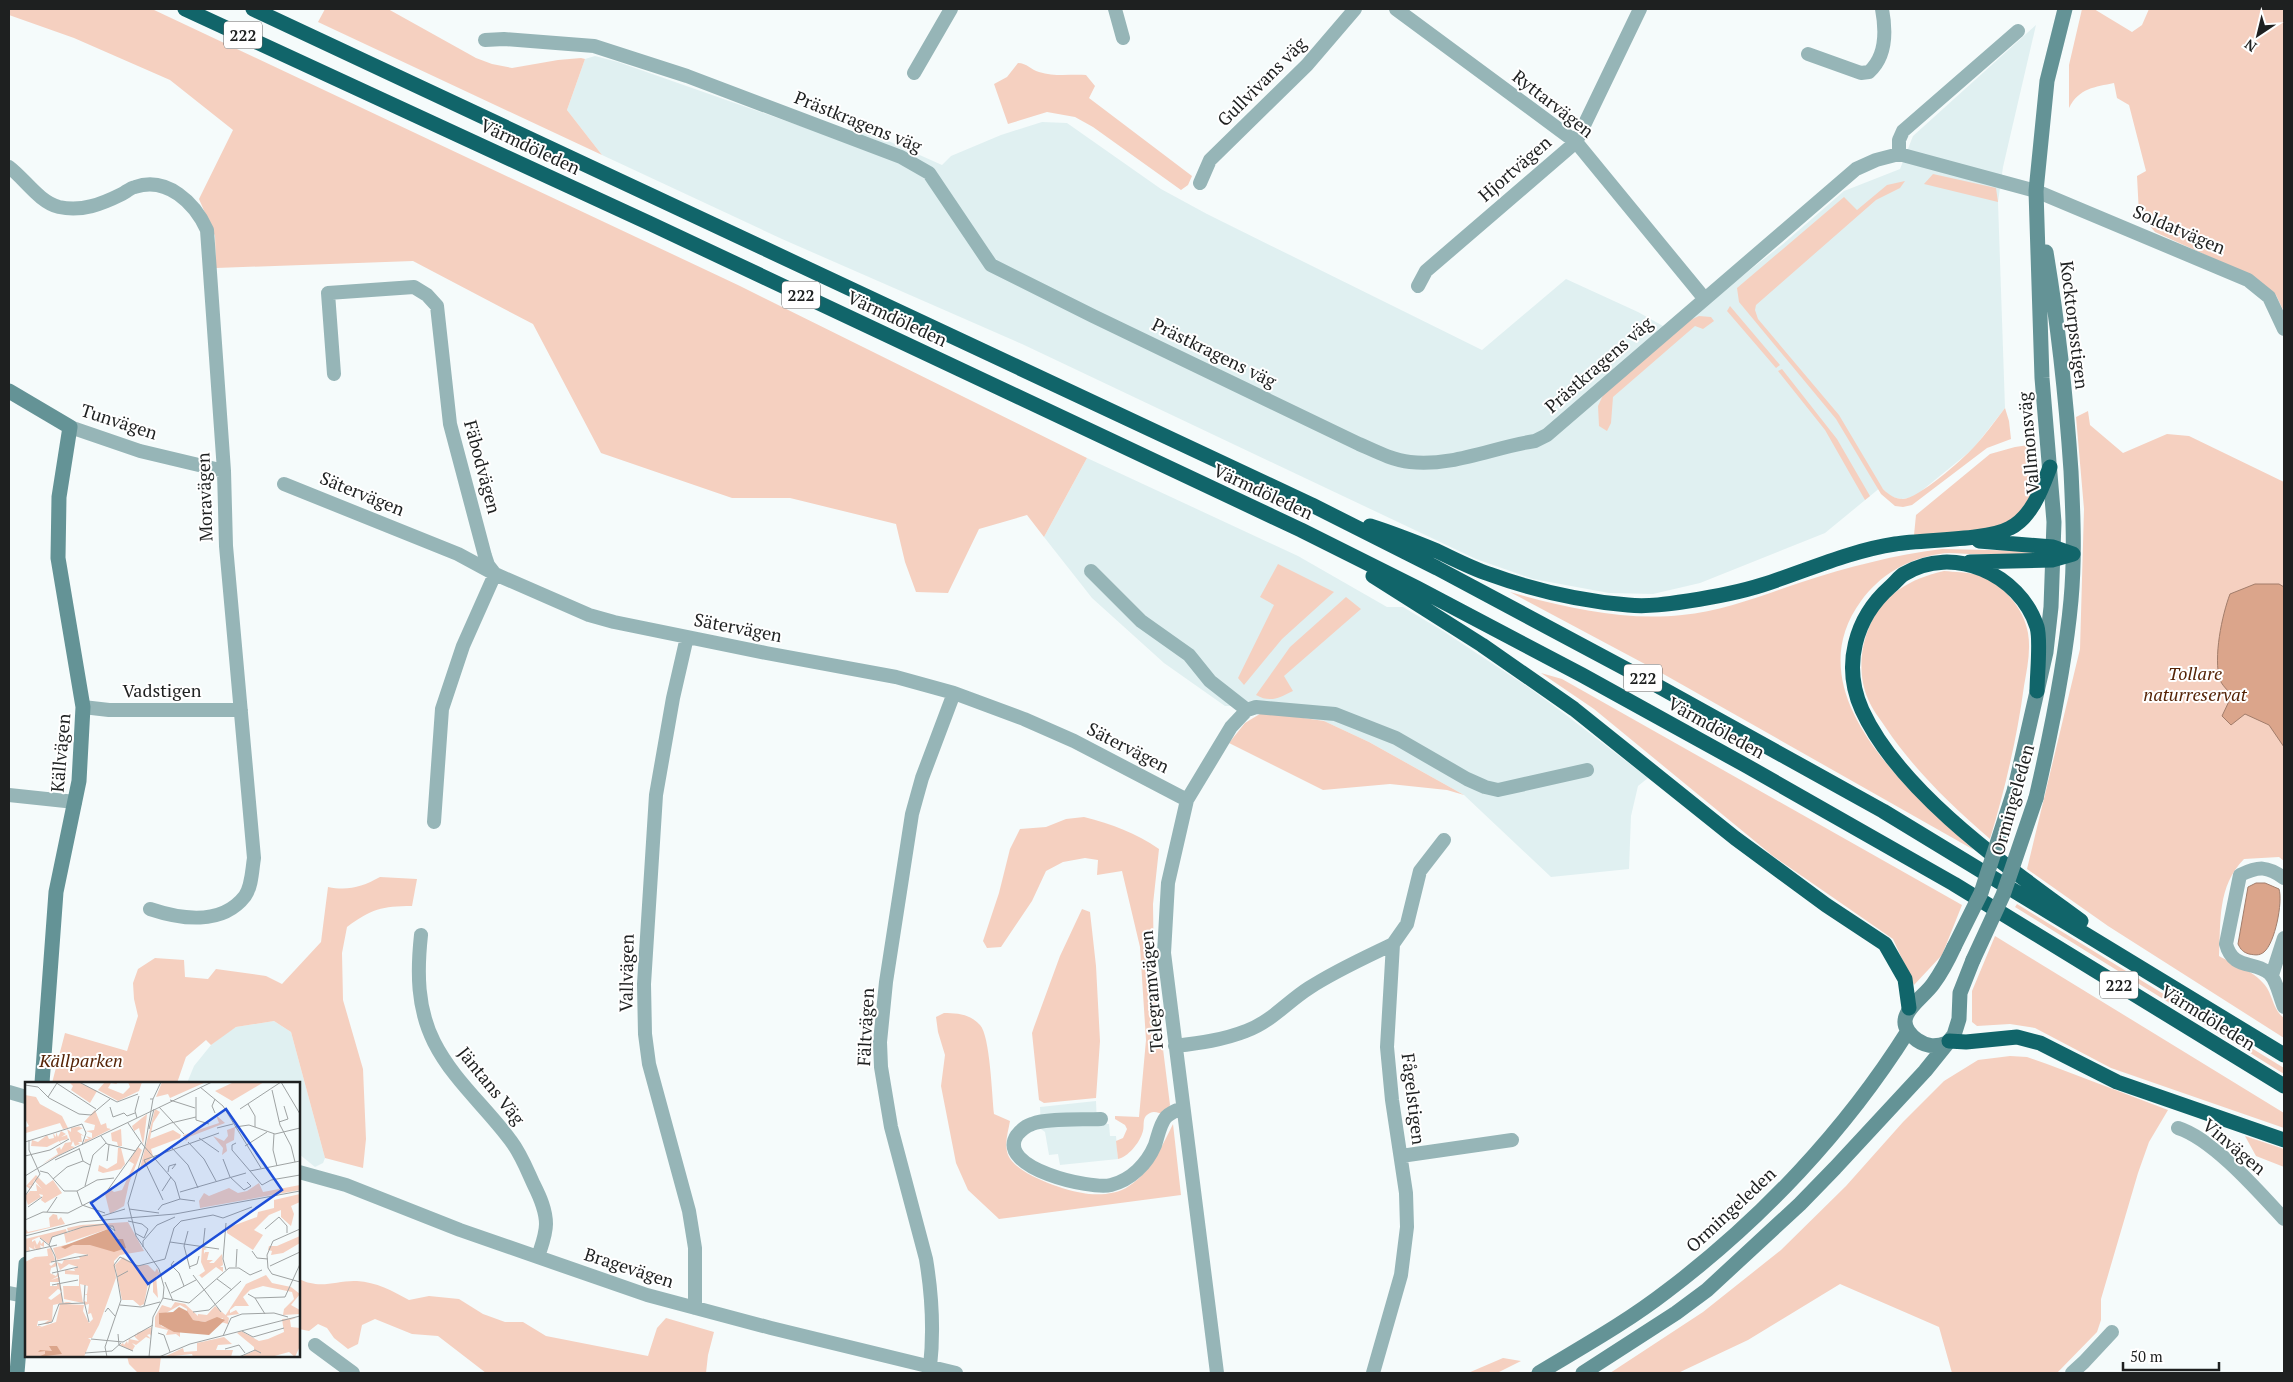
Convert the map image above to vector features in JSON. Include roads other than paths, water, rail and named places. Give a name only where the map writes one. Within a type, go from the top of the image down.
[{"type":"highway","name":"Värmdöleden","points":[[185,9],[658,227],[1301,530],[1574,670],[1954,884],[2284,1086]]},
{"type":"highway","name":"Värmdöleden","points":[[254,9],[1312,505],[1437,568],[1656,685],[1884,811],[2284,1055]]},
{"type":"highway","points":[[1312,505],[1435,550],[1488,574],[1554,593],[1591,601],[1630,606],[1660,605],[1716,598],[1762,585],[1846,556],[1893,544],[1980,536],[2009,529],[2021,521],[2031,508],[2042,489],[2050,467]]},
{"type":"highway","points":[[1301,530],[1482,645],[1574,709],[1735,838],[1826,905],[1885,944],[1905,980],[1909,1008]]},
{"type":"highway","points":[[1940,539],[2073,554]]},
{"type":"highway","points":[[2053,553],[1953,562],[1926,566],[1904,574],[1875,600],[1858,631],[1852,656],[1854,687],[1863,710],[1877,735],[1895,760],[1920,788],[1982,846],[2152,975]]},
{"type":"highway","points":[[1953,562],[1968,564],[1995,574],[2015,589],[2029,608],[2038,628],[2037,691]]},
{"type":"highway","points":[[1948,1042],[2017,1037],[2033,1041],[2117,1082],[2284,1140]]},
{"type":"main road","points":[[2036,191],[2047,80],[2065,9]]},
{"type":"main road","name":"Vallmonsväg","points":[[2036,191],[2042,378],[2050,467],[2053,553],[2051,607],[2046,652],[2037,691]]},
{"type":"main road","name":"Kocktorpsstigen","points":[[2036,191],[2056,314],[2069,437],[2073,554]]},
{"type":"main road","name":"Tunvägen","points":[[9,391],[70,427]]},
{"type":"main road","name":"Källvägen","points":[[42,1082],[56,892],[76,802],[84,707],[58,558],[59,497],[62,464],[70,427]]},
{"type":"main road","name":"Ormingeleden","points":[[1583,1373],[1676,1313],[1732,1268],[1800,1204],[1925,1072],[1957,1028],[1960,993],[2002,895],[2036,798],[2054,721],[2071,600],[2073,554]]},
{"type":"main road","name":"Ormingeleden","points":[[1909,1008],[1931,987],[1954,947],[1981,892],[2015,788],[2037,691]]},
{"type":"main road","points":[[1909,1008],[1906,1020],[1908,1031],[1916,1039],[1926,1045],[1939,1046],[1948,1042]]},
{"type":"main road","name":"Ormingeleden","points":[[1539,1373],[1665,1293],[1699,1266],[1764,1208],[1835,1131],[1874,1083],[1908,1031]]},
{"type":"main road","points":[[17,1373],[16,1294],[25,1267]]},
{"type":"street","points":[[914,73],[951,9]]},
{"type":"street","points":[[1115,9],[1123,38]]},
{"type":"street","name":"Gullvivans väg","points":[[1200,183],[1210,160],[1301,71],[1355,9]]},
{"type":"street","name":"Ryttarvägen","points":[[1396,9],[1576,142],[1704,298]]},
{"type":"street","name":"Hjortvägen","points":[[1418,286],[1426,270],[1576,142],[1640,9]]},
{"type":"street","points":[[1808,54],[1861,73],[1870,72],[1879,59],[1886,32],[1882,9]]},
{"type":"street","points":[[2018,31],[1903,132],[1899,140],[1899,154],[2036,191]]},
{"type":"street","name":"Prästkragens väg","points":[[485,40],[504,39],[594,46],[687,76],[901,157],[929,173],[991,264],[1359,444],[1393,458],[1409,462],[1443,462],[1534,441],[1546,435],[1856,169],[1876,160],[1899,154]]},
{"type":"street","name":"Moravägen","points":[[9,167],[40,196],[58,206],[91,207],[136,186],[154,185],[173,190],[187,200],[201,216],[206,230],[224,471],[226,546],[254,858],[251,879],[245,895],[234,906],[221,913],[206,917],[176,917],[150,909]]},
{"type":"street","name":"Soldatvägen","points":[[2036,191],[2248,280],[2270,297],[2284,329]]},
{"type":"street","name":"Fäbodvägen","points":[[334,374],[328,293],[414,288],[427,295],[437,306],[450,424],[485,556],[488,565],[495,574]]},
{"type":"street","name":"Tunvägen","points":[[70,427],[140,451],[224,471]]},
{"type":"street","name":"Sätervägen","points":[[284,484],[458,554],[495,574],[589,614],[687,637],[896,677],[954,693],[1024,719],[1074,741],[1186,800]]},
{"type":"street","points":[[1091,571],[1141,621],[1189,655],[1210,681],[1246,710],[1256,707],[1335,714],[1396,738],[1485,788],[1498,790],[1587,770]]},
{"type":"street","points":[[434,822],[442,709],[463,646],[495,574]]},
{"type":"street","name":"Vallvägen","points":[[687,637],[672,698],[656,795],[644,984],[645,1034],[649,1064],[689,1211],[695,1248],[695,1308]]},
{"type":"street","name":"Fältvägen","points":[[930,1366],[933,1343],[930,1280],[891,1127],[881,1067],[880,1042],[886,982],[912,814],[922,778],[954,693]]},
{"type":"street","name":"Vadstigen","points":[[84,707],[109,710],[241,710]]},
{"type":"street","name":"Telegramvägen","points":[[1217,1373],[1164,953],[1165,919],[1172,859],[1186,800],[1231,727],[1246,710]]},
{"type":"street","points":[[9,795],[76,802]]},
{"type":"street","points":[[1176,1046],[1216,1040],[1248,1030],[1273,1017],[1306,990],[1326,978],[1393,944],[1407,924],[1420,870],[1444,840]]},
{"type":"street","points":[[2284,878],[2273,870],[2263,868],[2240,875],[2226,944],[2228,951],[2239,962],[2260,967],[2272,975],[2284,1008]]},
{"type":"street","name":"Jäntans Väg","points":[[421,935],[418,982],[421,1006],[426,1024],[446,1063],[512,1142],[521,1157],[542,1201],[545,1215],[546,1226],[538,1257]]},
{"type":"street","points":[[2272,975],[2284,938]]},
{"type":"street","name":"Fågelstigen","points":[[1373,1373],[1390,1317],[1404,1259],[1406,1193],[1392,1100],[1388,1047],[1393,944]]},
{"type":"street","points":[[9,1092],[25,1097]]},
{"type":"street","points":[[1101,1119],[1030,1124],[1015,1139],[1016,1151],[1034,1168],[1061,1180],[1091,1186],[1112,1185],[1137,1171],[1154,1147],[1166,1118],[1171,1113],[1183,1108]]},
{"type":"street","name":"Vinvägen","points":[[2178,1128],[2198,1138],[2222,1158],[2284,1219]]},
{"type":"street","points":[[1401,1156],[1512,1140]]},
{"type":"street","name":"Bragevägen","points":[[300,1172],[346,1186],[460,1230],[647,1295],[956,1373]]},
{"type":"street","points":[[2072,1373],[2096,1351],[2112,1332]]},
{"type":"street","points":[[315,1345],[353,1373]]},
{"type":"park label","name":"Tollare naturreservat","points":[[2195,684]]},
{"type":"park label","name":"Källparken","points":[[81,1061]]}]
